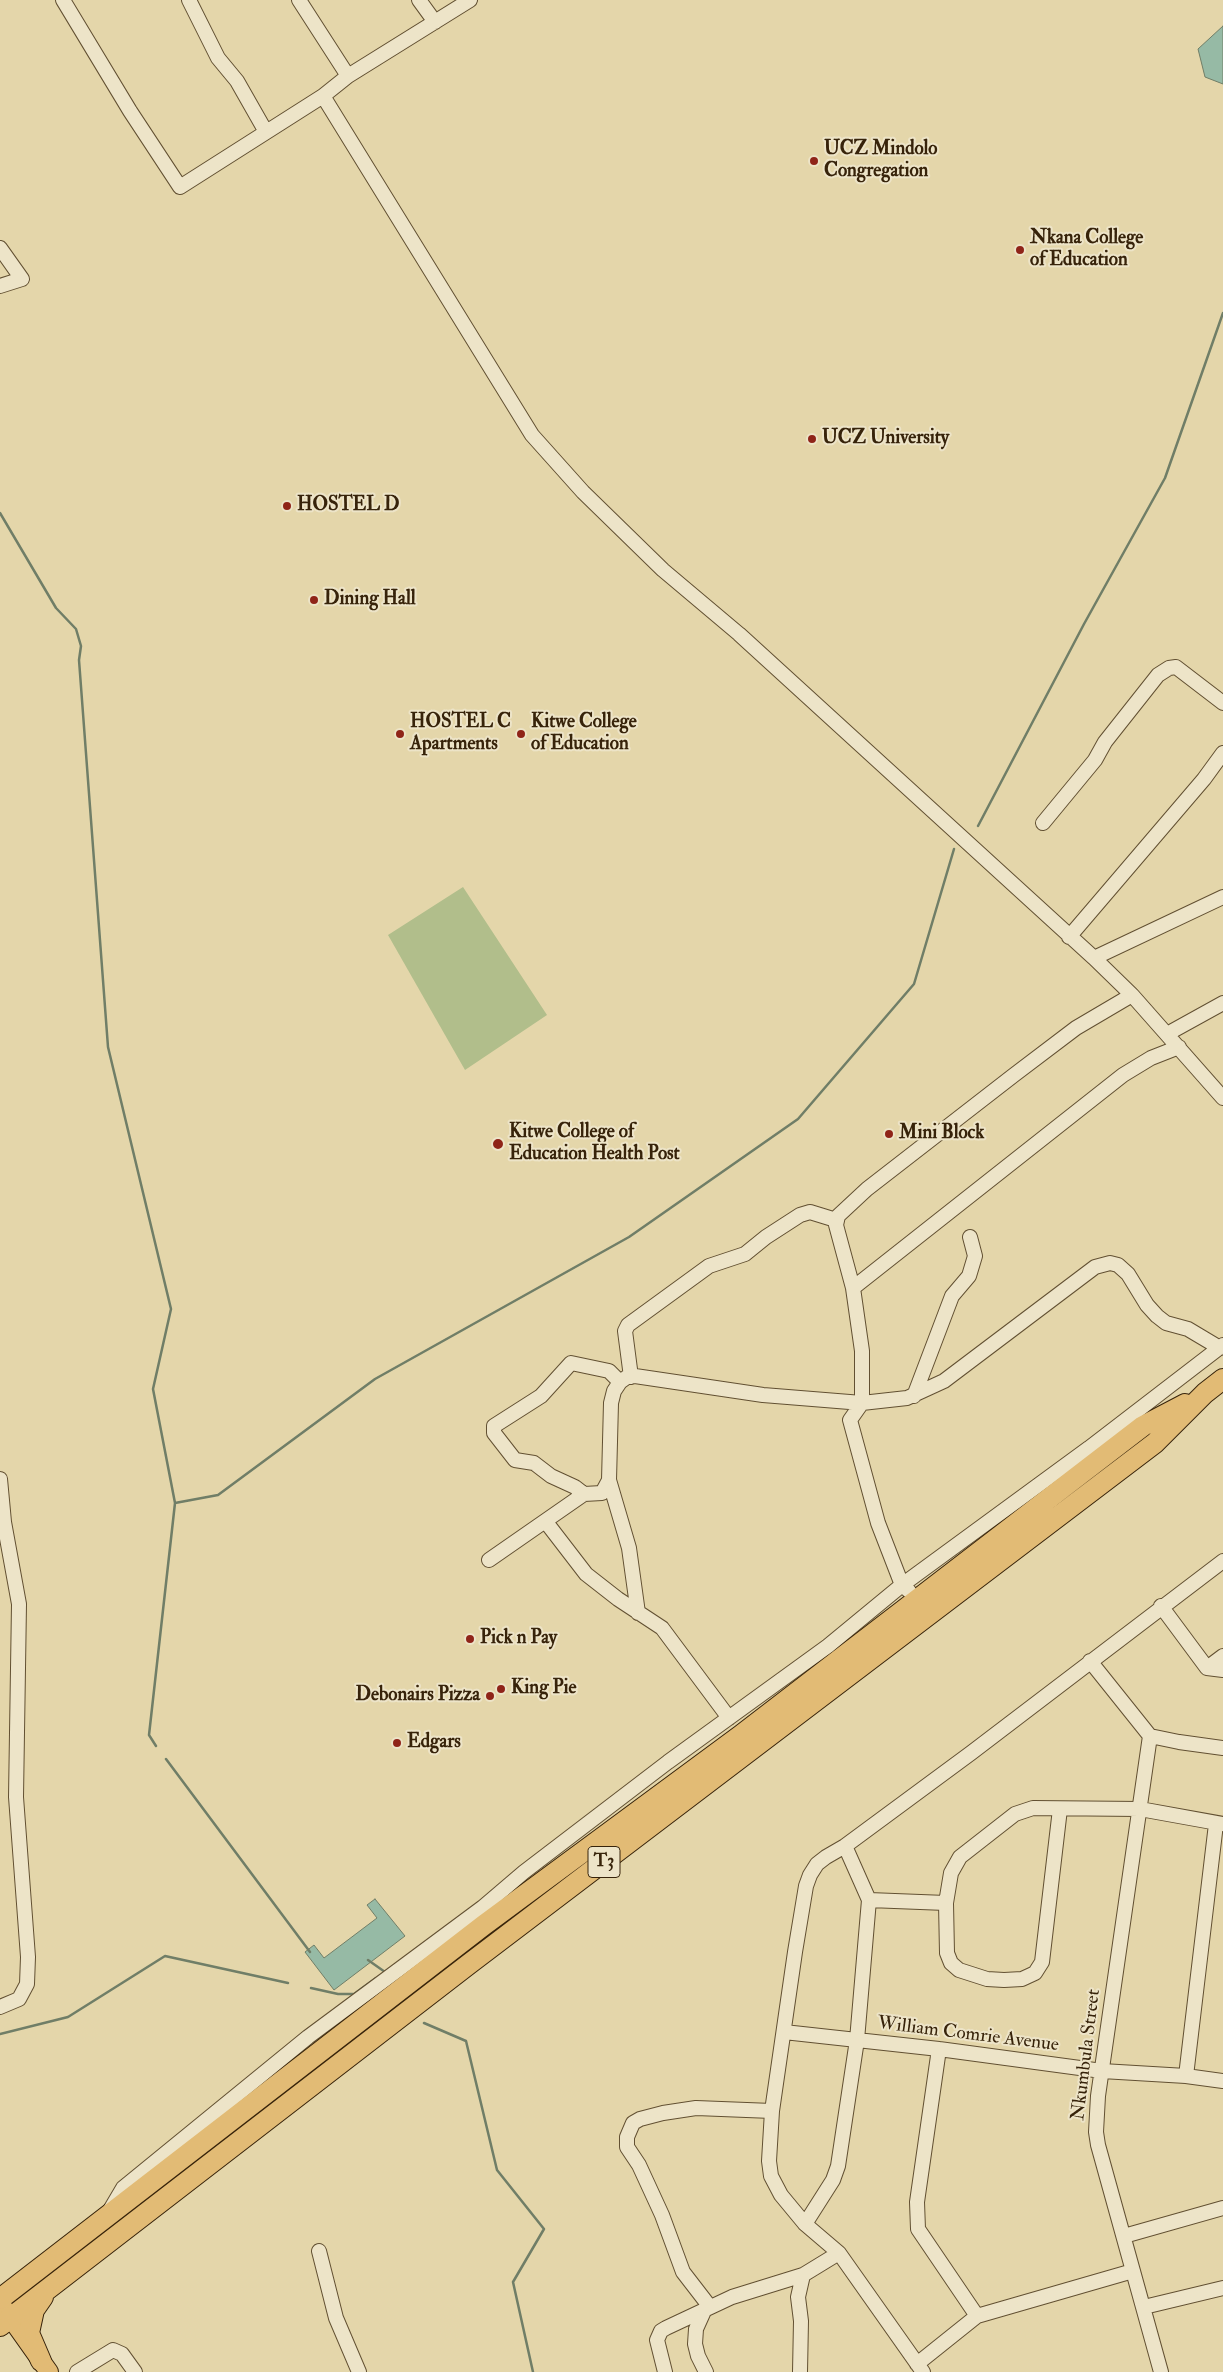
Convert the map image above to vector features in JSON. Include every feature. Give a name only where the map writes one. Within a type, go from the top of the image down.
[{"type":"highway","name":"T3","points":[[0,2299],[106,2217],[483,1916],[741,1735],[1143,1426],[1204,1393],[1223,1379]]},
{"type":"highway","name":"T3","points":[[2,2321],[46,2291],[469,1964],[1155,1443],[1204,1393]]},
{"type":"highway","points":[[45,2366],[29,2333],[34,2310],[46,2291]]},
{"type":"highway","points":[[2,2321],[23,2337]]},
{"type":"main road","points":[[23,2337],[45,2366]]},
{"type":"street","points":[[63,0],[130,111],[180,187],[323,96],[348,76],[470,0]]},
{"type":"street","points":[[189,0],[218,58],[237,81],[266,132]]},
{"type":"street","points":[[299,0],[348,76]]},
{"type":"street","points":[[419,0],[435,22]]},
{"type":"street","points":[[323,96],[532,435],[545,450],[583,492],[663,570],[739,634],[1094,958],[1132,995],[1221,1093]]},
{"type":"street","points":[[0,248],[22,280],[0,286]]},
{"type":"street","points":[[1043,823],[1094,760],[1105,742],[1158,675],[1176,666],[1223,704]]},
{"type":"street","points":[[1069,937],[1204,779],[1223,753]]},
{"type":"street","points":[[1094,958],[1223,897]]},
{"type":"street","points":[[935,1611],[902,1585],[878,1523],[850,1420],[862,1403],[862,1350],[853,1288],[836,1220],[867,1189],[1014,1074],[1076,1028],[1132,995]]},
{"type":"street","points":[[1167,1034],[1223,1003]]},
{"type":"street","points":[[853,1288],[1123,1075],[1151,1058],[1178,1047]]},
{"type":"street","points":[[638,1613],[629,1548],[609,1480],[611,1403],[614,1391],[626,1379],[625,1331],[628,1326],[709,1266],[745,1254],[766,1237],[800,1215],[810,1212],[836,1220]]},
{"type":"street","points":[[914,1396],[952,1296],[969,1276],[975,1256],[970,1237]]},
{"type":"street","points":[[483,1916],[524,1872],[586,1826],[599,1814],[828,1646],[902,1585],[1089,1448],[1221,1346],[1188,1329],[1166,1323],[1147,1305],[1128,1274],[1118,1265],[1110,1263],[1095,1267],[956,1372],[914,1396],[862,1403],[763,1395],[626,1379],[609,1371],[571,1363],[541,1396],[494,1426],[494,1433],[515,1460],[534,1463],[551,1476],[575,1487],[584,1494]]},
{"type":"street","points":[[0,1479],[4,1522],[18,1604],[19,1708],[16,1797],[28,1957],[28,1984],[19,1999],[0,2007]]},
{"type":"street","points":[[489,1560],[584,1494],[602,1493],[609,1480]]},
{"type":"street","points":[[546,1522],[586,1574],[638,1613],[662,1628],[729,1718]]},
{"type":"street","points":[[1133,2272],[976,2316],[920,2368],[839,2253],[805,2224],[781,2195],[771,2176],[769,2161],[772,2111],[806,1886],[817,1864],[845,1846],[971,1753],[1161,1606],[1223,1561]]},
{"type":"street","points":[[1161,1606],[1207,1668],[1223,1670]]},
{"type":"street","points":[[1207,1668],[1223,1656]]},
{"type":"street","points":[[1090,1661],[1150,1736],[1223,1748]]},
{"type":"street","name":"Nkumbula Street","points":[[1150,1736],[1096,2120],[1098,2145],[1161,2372]]},
{"type":"street","points":[[1060,1809],[1042,1962],[1035,1973],[1022,1979],[987,1979],[959,1970],[951,1963],[947,1953],[946,1903],[951,1873],[960,1857],[1023,1810],[1033,1808],[1140,1810],[1220,1824],[1186,2076]]},
{"type":"street","points":[[805,2224],[833,2180],[838,2166],[858,2040],[869,1900],[845,1846]]},
{"type":"street","points":[[869,1900],[946,1903]]},
{"type":"street","name":"William Comrie Avenue","points":[[784,2032],[939,2049],[1102,2071],[1186,2076],[1223,2081]]},
{"type":"street","points":[[939,2049],[917,2202],[918,2229],[976,2316]]},
{"type":"street","points":[[707,2308],[683,2272],[662,2215],[639,2165],[627,2147],[627,2137],[633,2123],[640,2119],[664,2113],[696,2108],[772,2111]]},
{"type":"street","points":[[1124,2236],[1223,2208]]},
{"type":"street","points":[[319,2251],[336,2318],[359,2372]]},
{"type":"street","points":[[666,2372],[657,2346],[661,2331],[732,2297],[803,2275],[839,2253]]},
{"type":"street","points":[[800,2372],[801,2321],[798,2296],[803,2275]]},
{"type":"street","points":[[1144,2307],[1223,2288]]},
{"type":"street","points":[[706,2372],[698,2356],[695,2344],[696,2329],[707,2308]]},
{"type":"street","points":[[77,2372],[113,2350],[122,2354],[136,2372]]},
{"type":"shaded area","points":[[1223,26],[1223,84],[1205,77],[1198,49]]},
{"type":"shaded area","points":[[463,887],[547,1015],[465,1070],[388,935]]},
{"type":"shaded area","points":[[375,1899],[405,1936],[334,1990],[305,1952],[314,1945],[324,1958],[377,1918],[367,1905]]},
{"type":"waterway","points":[[978,826],[1084,624],[1165,478],[1223,313]]},
{"type":"waterway","points":[[0,513],[56,608],[76,629],[81,646],[79,660],[108,1047],[171,1309],[153,1389],[175,1503],[149,1735],[156,1746]]},
{"type":"waterway","points":[[175,1503],[218,1495],[375,1379],[629,1237],[798,1119],[914,984],[954,849]]},
{"type":"waterway","points":[[166,1759],[310,1952]]},
{"type":"waterway","points":[[0,2034],[68,2017],[165,1956],[288,1983]]},
{"type":"waterway","points":[[368,1960],[385,1972]]},
{"type":"waterway","points":[[311,1988],[338,1994],[354,1994],[376,1978]]},
{"type":"waterway","points":[[424,2023],[466,2041],[497,2170],[544,2229],[513,2282],[533,2372]]},
{"type":"place","name":"UCZ Mindolo Congregation","points":[[814,161]]},
{"type":"place","name":"Nkana College of Education","points":[[1020,250]]},
{"type":"place","name":"UCZ University","points":[[812,439]]},
{"type":"place","name":"HOSTEL D","points":[[287,506]]},
{"type":"place","name":"Dining Hall","points":[[314,600]]},
{"type":"place","name":"HOSTEL C Apartments","points":[[400,734]]},
{"type":"place","name":"Kitwe College of Education","points":[[521,734]]},
{"type":"place","name":"Mini Block","points":[[889,1134]]},
{"type":"place","name":"Kitwe College of Education Health Post","points":[[498,1144]]},
{"type":"place","name":"Pick n Pay","points":[[470,1639]]},
{"type":"place","name":"King Pie","points":[[501,1689]]},
{"type":"place","name":"Debonairs Pizza","points":[[490,1696]]},
{"type":"place","name":"Edgars","points":[[397,1743]]}]
